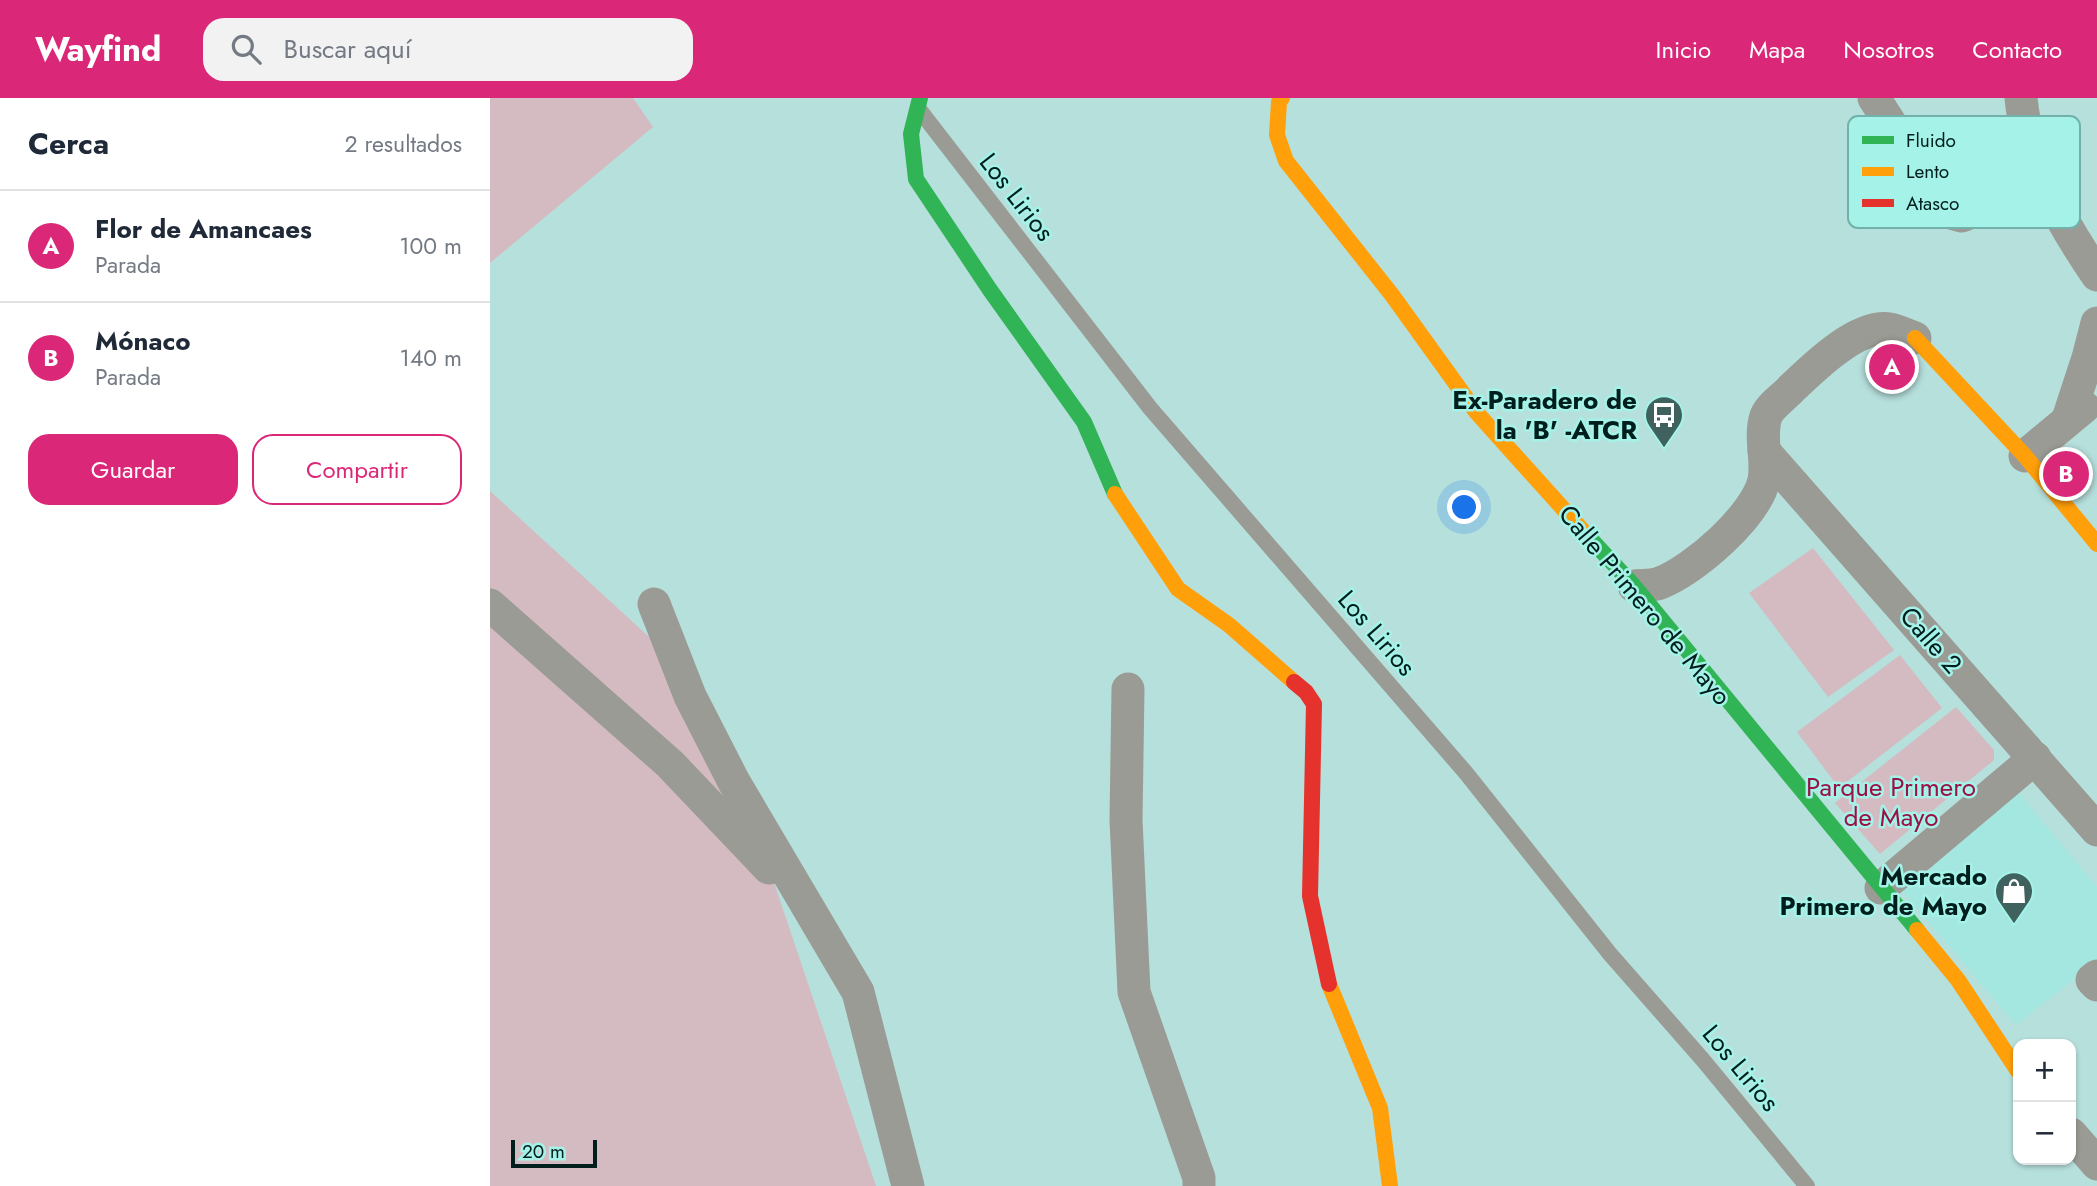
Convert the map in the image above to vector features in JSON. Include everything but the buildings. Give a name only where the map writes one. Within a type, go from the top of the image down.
[{"type":"street","name":"Calle Primero de Mayo","points":[[1283,98],[1279,102],[1277,135],[1286,161],[1392,295],[1477,413],[1634,586],[1958,980],[2013,1064]]},
{"type":"street","points":[[1874,98],[1886,116]]},
{"type":"street","points":[[2021,98],[2023,116]]},
{"type":"street","points":[[918,103],[911,134],[916,179],[990,290],[1084,422],[1116,496],[1154,554],[1178,589],[1229,625],[1306,692],[1314,704],[1310,896],[1330,991],[1380,1108],[1390,1186]]},
{"type":"street","points":[[2073,228],[2092,256]]},
{"type":"street","points":[[2068,419],[2097,323]]},
{"type":"street","points":[[1634,586],[1659,584],[1684,569],[1741,522],[1758,499],[1764,478],[1763,429],[1767,413],[1837,347],[1888,329],[1915,338],[2025,456],[2097,544]]},
{"type":"street","points":[[2025,456],[2097,397]]},
{"type":"street","name":"Calle 2","points":[[1764,451],[2097,830]]},
{"type":"street","points":[[654,604],[690,696],[727,770],[858,992],[908,1186]]},
{"type":"street","points":[[490,605],[670,764],[811,912]]},
{"type":"street","points":[[1128,689],[1126,820],[1134,992],[1199,1178],[1199,1186]]},
{"type":"street","points":[[1881,888],[2035,758]]},
{"type":"street","points":[[2097,976],[2092,979],[2097,985]]},
{"type":"street","points":[[2076,1140],[2097,1164]]},
{"type":"lane","name":"Los Lirios","points":[[918,103],[1150,408],[1466,773],[1610,954],[1703,1060],[1807,1186]]},
{"type":"shaded area","name":"Mercado Primero de Mayo","points":[[2017,791],[2097,887],[2097,961],[2016,1025],[1901,889]]},
{"type":"green space","points":[[490,98],[633,98],[653,127],[490,263]]},
{"type":"green space","points":[[490,491],[659,646],[738,775],[876,1186],[490,1186]]},
{"type":"green space","points":[[1813,548],[1894,650],[1828,697],[1749,593]]},
{"type":"green space","points":[[1900,655],[1942,708],[1839,788],[1797,732]]},
{"type":"green space","name":"Parque Primero de Mayo","points":[[1956,707],[1994,750],[1994,760],[1880,854],[1835,803]]},
{"type":"traffic: fast","points":[[920,98],[911,134],[916,179],[990,290],[1084,422],[1115,494]]},
{"type":"traffic: fast","points":[[1585,533],[1634,586],[1917,930]]},
{"type":"traffic: slow","points":[[1282,98],[1279,102],[1277,135],[1286,161],[1392,295],[1477,413],[1585,533]]},
{"type":"traffic: slow","points":[[1915,338],[2025,456],[2097,544]]},
{"type":"traffic: slow","points":[[1115,494],[1178,589],[1229,625],[1294,682]]},
{"type":"traffic: slow","points":[[1917,930],[1958,980],[2013,1063]]},
{"type":"traffic: slow","points":[[1329,984],[1380,1108],[1390,1186]]},
{"type":"traffic: jam","points":[[1294,682],[1306,692],[1314,704],[1310,896],[1329,984]]},
{"type":"place","name":"Flor de Amancaes","points":[[1892,367]]},
{"type":"place","name":"Ex-Paradero de la 'B' -ATCR","points":[[1664,449]]},
{"type":"place","name":"Mónaco","points":[[2066,474]]},
{"type":"place","name":"Mercado Primero de Mayo","points":[[2014,925]]}]
